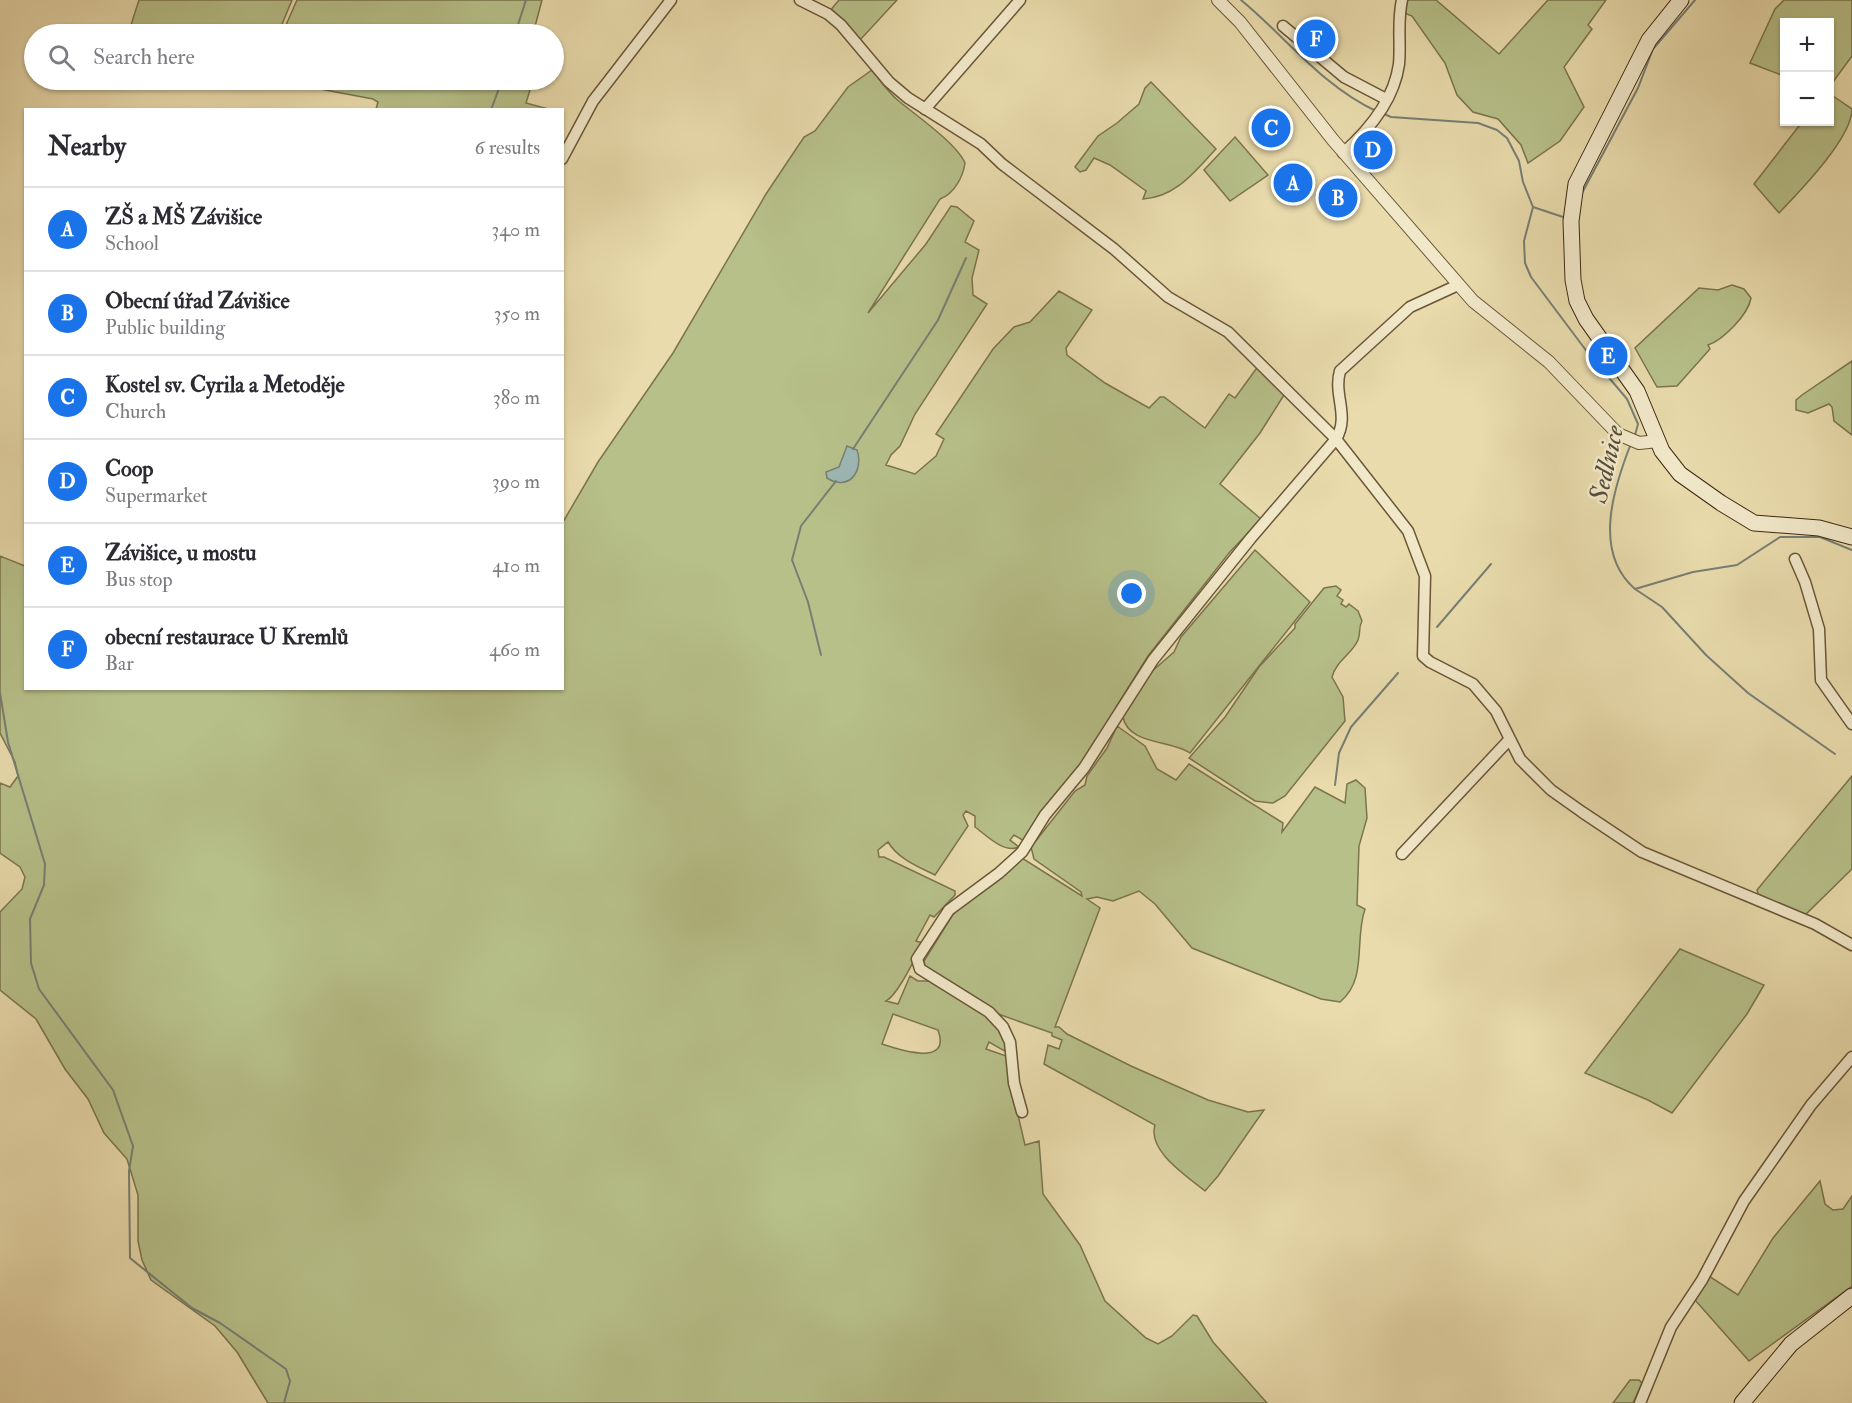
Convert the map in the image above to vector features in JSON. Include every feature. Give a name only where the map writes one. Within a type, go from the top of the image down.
[{"type":"main road","points":[[1681,0],[1649,40],[1620,101],[1590,152],[1576,184],[1571,218],[1573,280],[1577,300],[1586,320],[1637,391],[1651,442],[1680,474],[1743,518],[1765,525],[1819,528],[1852,537]]},
{"type":"main road","points":[[1742,1403],[1791,1344],[1852,1296]]},
{"type":"street","points":[[564,155],[593,101],[671,0]]},
{"type":"street","points":[[800,0],[835,19],[889,82],[981,144],[1002,164],[1114,249],[1168,297],[1228,332],[1336,439],[1408,531],[1425,576],[1423,656],[1430,662],[1473,684],[1496,711],[1520,759],[1551,790],[1642,852],[1815,924],[1852,945]]},
{"type":"street","points":[[925,108],[1020,0]]},
{"type":"street","points":[[1218,0],[1240,22],[1343,153],[1458,285],[1494,320],[1549,362],[1604,421],[1625,438],[1651,442]]},
{"type":"street","points":[[1343,153],[1375,122],[1385,102],[1399,63],[1398,32],[1402,0]]},
{"type":"street","points":[[1283,26],[1344,77],[1385,102]]},
{"type":"street","points":[[1022,1112],[1014,1083],[1010,1042],[1003,1027],[989,1012],[920,969],[917,959],[949,910],[999,873],[1022,852],[1045,814],[1084,768],[1153,660],[1251,538],[1336,439],[1344,421],[1338,395],[1340,371],[1410,307],[1458,285]]},
{"type":"street","points":[[1795,559],[1805,582],[1819,629],[1821,680],[1852,724]]},
{"type":"street","points":[[1402,854],[1509,740]]},
{"type":"street","points":[[1640,1403],[1671,1327],[1702,1280],[1744,1201],[1811,1105],[1852,1057]]},
{"type":"green space","points":[[139,0],[292,0],[282,24],[131,24]]},
{"type":"green space","points":[[297,0],[542,0],[536,24],[286,24]]},
{"type":"green space","points":[[839,0],[897,0],[860,40],[829,12]]},
{"type":"green space","points":[[1408,0],[1436,0],[1499,54],[1548,0],[1606,0],[1588,25],[1592,29],[1564,67],[1584,107],[1560,141],[1528,163],[1521,145],[1498,119],[1473,112],[1457,95],[1445,63],[1412,16],[1402,12]]},
{"type":"green space","points":[[1784,0],[1852,0],[1852,56],[1834,81],[1834,18],[1780,18],[1780,74],[1750,63],[1775,9]]},
{"type":"green space","points":[[872,70],[892,95],[954,147],[965,163],[957,184],[950,193],[940,199],[868,313],[926,244],[951,206],[957,207],[974,221],[965,242],[979,250],[972,278],[973,295],[987,304],[915,414],[900,446],[891,455],[886,465],[915,474],[936,456],[944,439],[936,434],[993,349],[1014,327],[1030,322],[1059,291],[1092,310],[1066,348],[1067,355],[1105,383],[1149,408],[1160,397],[1164,397],[1205,428],[1229,394],[1235,398],[1259,365],[1284,395],[1260,433],[1220,484],[1261,519],[1229,553],[1148,656],[1116,707],[1104,732],[1024,841],[1014,835],[1010,840],[1019,847],[1007,848],[996,843],[975,827],[975,816],[966,811],[963,815],[968,826],[935,875],[903,858],[888,842],[878,850],[879,857],[884,857],[955,891],[955,895],[934,917],[930,915],[916,941],[923,943],[901,983],[886,1001],[898,1004],[910,976],[918,981],[933,981],[999,1023],[1008,1053],[989,1042],[986,1049],[1009,1057],[1011,1085],[1025,1145],[1039,1141],[1043,1194],[1080,1245],[1105,1301],[1146,1338],[1158,1344],[1172,1336],[1193,1315],[1197,1316],[1213,1342],[1267,1403],[268,1403],[237,1352],[215,1326],[151,1280],[142,1260],[138,1241],[138,1195],[127,1159],[104,1133],[88,1099],[65,1069],[36,1019],[0,990],[0,912],[22,889],[25,877],[20,867],[0,853],[0,783],[10,787],[18,776],[15,762],[0,733],[0,556],[24,566],[24,690],[564,690],[564,520],[598,462],[673,353],[766,194],[804,137],[815,131],[848,87]],"holes":[[[893,1014],[938,1030],[940,1042],[937,1049],[921,1053],[882,1044]]]},
{"type":"green space","points":[[1151,82],[1216,149],[1184,182],[1165,194],[1143,199],[1146,191],[1110,165],[1094,158],[1086,170],[1080,172],[1075,167],[1098,136],[1139,104],[1145,88]]},
{"type":"green space","points":[[325,90],[530,90],[526,103],[544,108],[376,108],[378,102],[373,99]]},
{"type":"green space","points":[[1834,97],[1852,109],[1850,121],[1834,149],[1779,213],[1754,184],[1799,126],[1834,126]]},
{"type":"green space","points":[[1235,137],[1268,175],[1230,201],[1204,170]]},
{"type":"green space","points":[[1732,285],[1744,289],[1751,298],[1740,319],[1721,338],[1708,345],[1710,349],[1677,386],[1657,387],[1635,348],[1699,288],[1718,290]]},
{"type":"green space","points":[[1852,361],[1852,435],[1834,421],[1832,407],[1829,404],[1808,413],[1796,410],[1796,400]]},
{"type":"green space","points":[[1255,550],[1310,602],[1190,753],[1133,733],[1123,717],[1150,673],[1174,652],[1181,637]]},
{"type":"green space","points":[[1336,586],[1341,590],[1337,596],[1343,600],[1341,604],[1346,607],[1349,604],[1358,611],[1362,621],[1358,640],[1337,666],[1332,677],[1343,697],[1345,721],[1285,796],[1273,803],[1255,801],[1189,758],[1225,717],[1259,667],[1295,628],[1295,624],[1324,588]]},
{"type":"green space","points":[[1117,726],[1145,746],[1157,769],[1176,780],[1189,764],[1283,823],[1282,832],[1315,787],[1345,803],[1347,784],[1356,780],[1365,788],[1367,818],[1359,846],[1357,905],[1365,909],[1357,971],[1349,993],[1340,1002],[1321,999],[1192,948],[1155,904],[1139,891],[1113,901],[1097,897],[1087,899],[1100,908],[1055,1027],[1059,1027],[1067,1034],[1131,1066],[1208,1100],[1248,1112],[1264,1110],[1205,1191],[1170,1162],[1163,1153],[1154,1135],[1155,1125],[1044,1064],[1048,1045],[1059,1049],[1062,1040],[1052,1036],[1052,1033],[998,1014],[925,966],[924,961],[955,911],[1005,875],[1022,858],[1082,896],[1081,892],[1034,859],[1031,847],[1075,791],[1085,785],[1087,776],[1107,748]]},
{"type":"green space","points":[[1852,776],[1852,869],[1805,915],[1758,894],[1757,890]]},
{"type":"green space","points":[[1680,949],[1764,985],[1747,1014],[1672,1113],[1585,1073]]},
{"type":"green space","points":[[1820,1181],[1825,1204],[1833,1210],[1843,1209],[1852,1196],[1852,1286],[1749,1361],[1695,1300],[1709,1276],[1738,1295],[1773,1238]]},
{"type":"green space","points":[[1630,1380],[1639,1380],[1642,1383],[1633,1403],[1613,1403]]},
{"type":"water","points":[[847,446],[857,450],[859,458],[856,472],[848,481],[835,482],[827,478],[826,472],[839,467]]},
{"type":"waterway","points":[[518,24],[526,0]]},
{"type":"waterway","name":"Sedlnice","points":[[1241,0],[1321,75],[1357,101],[1376,111]]},
{"type":"waterway","points":[[1582,193],[1638,88],[1653,49],[1695,0]]},
{"type":"waterway","points":[[492,108],[498,90]]},
{"type":"waterway","name":"Sedlnice","points":[[1384,114],[1391,117],[1478,123],[1497,130],[1507,138],[1519,161],[1523,182],[1533,207],[1524,241],[1525,263],[1531,277],[1588,353],[1627,399],[1638,424],[1635,435]]},
{"type":"waterway","points":[[1533,207],[1566,218]]},
{"type":"waterway","points":[[853,449],[938,320],[966,258]]},
{"type":"waterway","name":"Sedlnice","points":[[1630,446],[1613,501],[1610,540],[1614,558],[1622,574],[1635,589],[1693,572],[1737,565],[1780,537],[1820,537],[1852,550]]},
{"type":"waterway","points":[[821,655],[808,602],[792,560],[801,526],[836,481]]},
{"type":"waterway","points":[[1437,627],[1491,564]]},
{"type":"waterway","points":[[1635,589],[1662,607],[1706,655],[1748,693],[1835,754]]},
{"type":"waterway","points":[[1335,785],[1339,753],[1351,727],[1398,673]]},
{"type":"waterway","points":[[0,693],[8,742],[45,864],[44,885],[30,919],[31,963],[39,989],[113,1090],[133,1146],[129,1171],[130,1258],[192,1308],[220,1323],[286,1369],[290,1381],[284,1403]]},
{"type":"place","name":"obecní restaurace U Kremlů","points":[[1316,39]]},
{"type":"place","name":"Kostel sv. Cyrila a Metoděje","points":[[1271,128]]},
{"type":"place","name":"Coop","points":[[1373,150]]},
{"type":"place","name":"ZŠ a MŠ Závišice","points":[[1293,183]]},
{"type":"place","name":"Obecní úřad Závišice","points":[[1338,198]]},
{"type":"place","name":"Závišice, u mostu","points":[[1608,356]]}]
